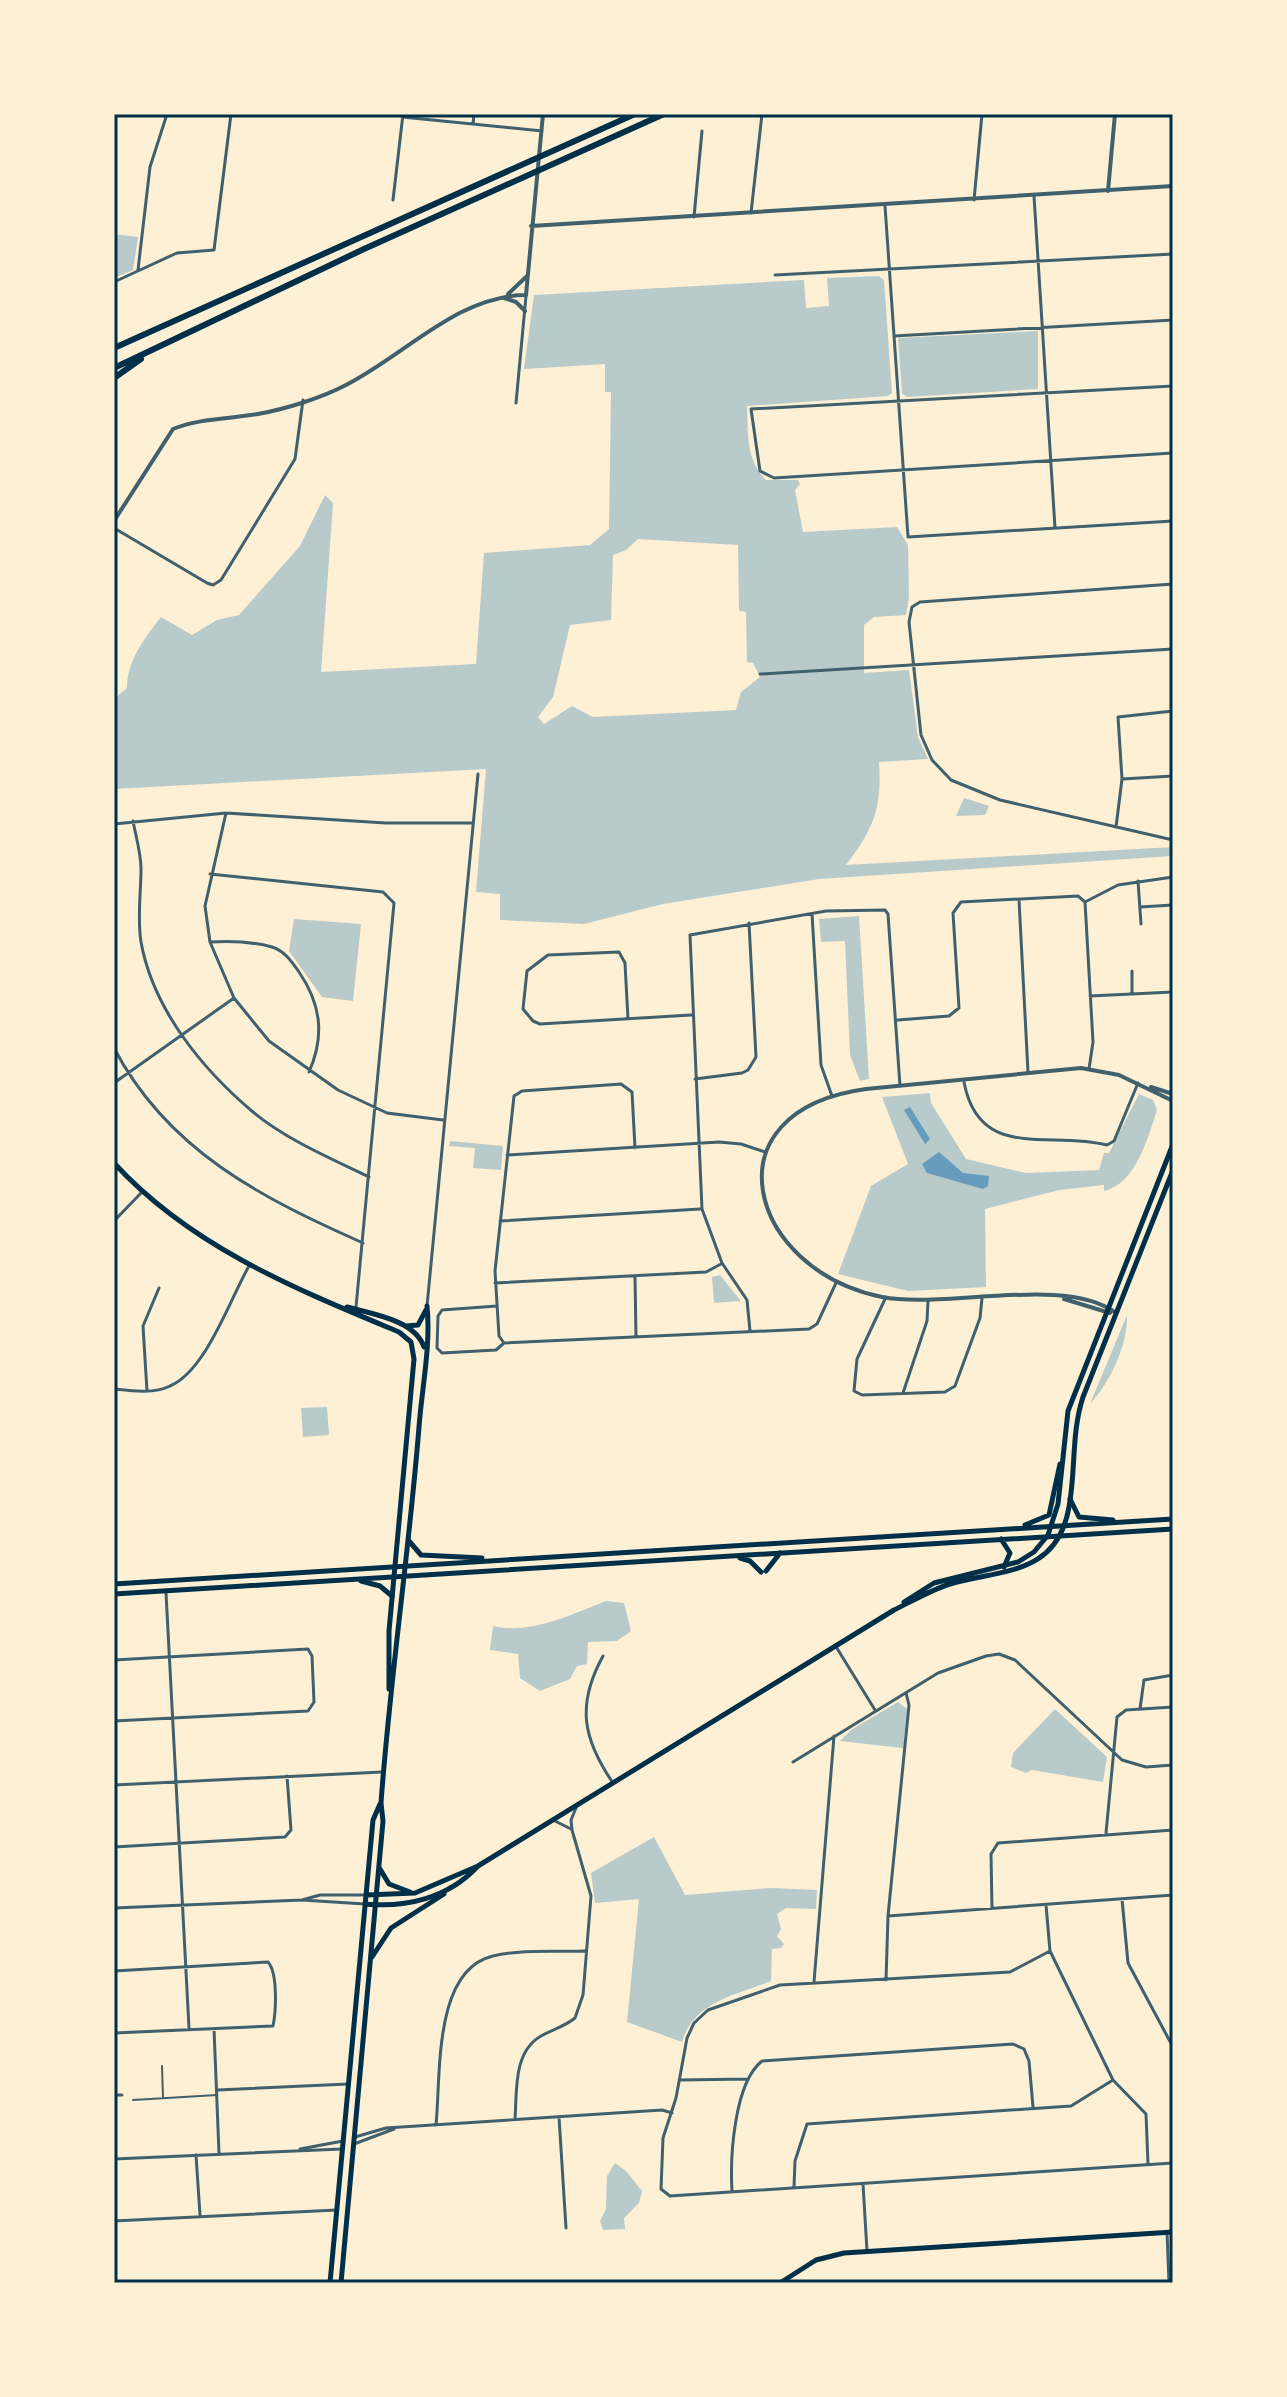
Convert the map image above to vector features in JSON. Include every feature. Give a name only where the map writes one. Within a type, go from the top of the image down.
[{"type":"highway","points":[[114,348],[635,114]]},
{"type":"highway","points":[[114,368],[664,114]]},
{"type":"highway","points":[[114,378],[155,350]]},
{"type":"main road","points":[[370,1962],[379,1941],[391,1928],[478,1866],[934,1583],[1004,1567],[1029,1555],[1048,1535],[1052,1526],[1068,1411],[1173,1144]]},
{"type":"main road","points":[[114,1163],[142,1192],[212,1244],[249,1266],[335,1304],[405,1326],[418,1325],[427,1306]]},
{"type":"main road","points":[[894,1610],[942,1586],[1024,1568],[1061,1535],[1070,1499],[1078,1413],[1173,1170]]},
{"type":"main road","points":[[341,2283],[379,1865],[389,1694],[407,1565],[427,1306]]},
{"type":"main road","points":[[354,1311],[406,1336],[415,1354],[386,1668],[389,1694]]},
{"type":"main road","points":[[405,1326],[422,1341],[425,1355]]},
{"type":"main road","points":[[410,1410],[419,1416]]},
{"type":"main road","points":[[1007,1529],[1039,1522],[1049,1515],[1060,1464]]},
{"type":"main road","points":[[1070,1499],[1079,1517],[1122,1522]]},
{"type":"main road","points":[[114,1584],[1173,1519]]},
{"type":"main road","points":[[114,1594],[1173,1529]]},
{"type":"main road","points":[[904,1535],[905,1545]]},
{"type":"main road","points":[[1000,1538],[1010,1553],[1004,1567]]},
{"type":"main road","points":[[842,1539],[843,1548]]},
{"type":"main road","points":[[409,1541],[421,1555],[495,1560]]},
{"type":"main road","points":[[762,1545],[762,1554]]},
{"type":"main road","points":[[642,1550],[643,1561]]},
{"type":"main road","points":[[723,1556],[750,1561],[764,1572],[781,1552]]},
{"type":"main road","points":[[221,1577],[221,1587]]},
{"type":"main road","points":[[352,1579],[380,1586],[392,1596]]},
{"type":"main road","points":[[330,2283],[373,1820],[381,1803]]},
{"type":"main road","points":[[379,1865],[389,1884],[398,1890],[415,1893]]},
{"type":"main road","points":[[366,1895],[415,1893],[478,1866]]},
{"type":"main road","points":[[365,1904],[414,1903],[454,1886]]},
{"type":"main road","points":[[784,2281],[816,2260],[867,2251],[1170,2232]]},
{"type":"street","points":[[138,270],[150,167],[167,114]]},
{"type":"street","points":[[114,282],[177,253],[214,250],[231,114]]},
{"type":"street","points":[[473,124],[474,114]]},
{"type":"street","points":[[516,403],[543,114]]},
{"type":"street","points":[[751,213],[762,114]]},
{"type":"street","points":[[974,200],[982,114]]},
{"type":"street","points":[[1108,191],[1115,114]]},
{"type":"street","points":[[393,200],[403,116],[542,131]]},
{"type":"street","points":[[694,217],[702,131]]},
{"type":"street","points":[[531,226],[1173,186]]},
{"type":"street","points":[[1034,196],[1055,528]]},
{"type":"street","points":[[885,206],[908,537],[1173,521]]},
{"type":"street","points":[[775,275],[1173,254]]},
{"type":"street","points":[[114,521],[173,429],[266,413],[346,386],[466,311],[517,289],[528,275]]},
{"type":"street","points":[[502,297],[526,295]]},
{"type":"street","points":[[502,297],[516,302],[525,311]]},
{"type":"street","points":[[894,336],[1173,320]]},
{"type":"street","points":[[1173,386],[751,409],[757,459],[766,476],[1173,453]]},
{"type":"street","points":[[114,528],[207,583],[213,585],[221,580],[295,459],[303,400]]},
{"type":"street","points":[[1173,584],[920,602],[910,611],[921,735],[932,760],[951,780],[991,797],[1173,840]]},
{"type":"street","points":[[760,674],[1173,649]]},
{"type":"street","points":[[1116,827],[1122,779],[1118,717],[1173,711]]},
{"type":"street","points":[[427,1306],[478,774]]},
{"type":"street","points":[[1122,779],[1173,776]]},
{"type":"street","points":[[114,824],[226,813],[386,823],[473,823]]},
{"type":"street","points":[[226,813],[205,906],[210,942],[234,998],[269,1041],[309,1072],[375,1109],[444,1120]]},
{"type":"street","points":[[133,821],[140,854],[141,939],[146,963],[154,987],[181,1033],[253,1113],[308,1148],[369,1177]]},
{"type":"street","points":[[210,874],[383,892],[389,896],[395,913],[354,1311]]},
{"type":"street","points":[[1085,902],[1112,887],[1173,877]]},
{"type":"street","points":[[1138,881],[1141,924]]},
{"type":"street","points":[[898,1020],[949,1016],[959,1008],[953,913],[961,902],[1078,896],[1085,902],[1093,1042],[1089,1069]]},
{"type":"street","points":[[1019,899],[1028,1072]]},
{"type":"street","points":[[1140,907],[1173,905]]},
{"type":"street","points":[[750,1331],[745,1294],[722,1263],[702,1209],[690,935],[812,913],[879,908],[888,914],[898,1020],[900,1086]]},
{"type":"street","points":[[812,913],[821,1065],[832,1096]]},
{"type":"street","points":[[695,1079],[742,1073],[748,1070],[756,1057],[749,923]]},
{"type":"street","points":[[210,942],[271,947],[291,960],[311,990],[319,1012],[314,1060],[309,1072]]},
{"type":"street","points":[[628,1019],[625,963],[619,952],[548,955],[527,971],[523,1009],[533,1021],[628,1019],[692,1015]]},
{"type":"street","points":[[1132,971],[1132,994]]},
{"type":"street","points":[[1090,996],[1173,992]]},
{"type":"street","points":[[114,1083],[234,998]]},
{"type":"street","points":[[114,1048],[128,1073],[183,1137],[221,1170],[278,1205],[363,1243]]},
{"type":"street","points":[[1116,1313],[1058,1297],[928,1301],[886,1297],[836,1283],[800,1259],[777,1228],[763,1186],[765,1152],[785,1121],[832,1096],[900,1086],[964,1082],[1028,1072],[1089,1069],[1138,1083],[1173,1101]]},
{"type":"street","points":[[964,1082],[984,1124],[993,1132],[1034,1140],[1079,1138],[1107,1145],[1114,1141],[1138,1083]]},
{"type":"street","points":[[504,1343],[499,1336],[495,1283],[512,1100],[518,1092],[621,1084],[632,1092],[635,1148]]},
{"type":"street","points":[[1144,1086],[1173,1094]]},
{"type":"street","points":[[507,1155],[731,1142],[765,1152]]},
{"type":"street","points":[[114,1221],[142,1192]]},
{"type":"street","points":[[500,1221],[702,1209]]},
{"type":"street","points":[[495,1283],[706,1272],[722,1263]]},
{"type":"street","points":[[114,1389],[147,1391],[171,1386],[200,1360],[249,1266]]},
{"type":"street","points":[[635,1277],[636,1337]]},
{"type":"street","points":[[497,1306],[442,1310],[438,1316],[437,1348],[442,1353],[482,1351],[496,1350],[504,1343],[814,1326],[836,1283]]},
{"type":"street","points":[[147,1391],[143,1326],[159,1288]]},
{"type":"street","points":[[886,1297],[857,1359],[854,1391],[862,1395],[945,1392],[955,1386],[980,1318],[982,1297]]},
{"type":"street","points":[[903,1393],[927,1321],[928,1301]]},
{"type":"street","points":[[166,1591],[189,2028]]},
{"type":"street","points":[[835,1645],[875,1710]]},
{"type":"street","points":[[114,1660],[308,1649],[312,1656],[314,1702],[308,1711],[114,1721]]},
{"type":"street","points":[[603,1656],[591,1685],[585,1724],[591,1747],[613,1783]]},
{"type":"street","points":[[793,1762],[875,1710],[959,1665],[986,1656],[1006,1656],[1015,1660],[1115,1753],[1132,1765],[1173,1765]]},
{"type":"street","points":[[1140,1709],[1144,1680],[1173,1675]]},
{"type":"street","points":[[886,1980],[888,1916],[908,1728],[906,1692]]},
{"type":"street","points":[[1106,1835],[1117,1717],[1126,1710],[1173,1707]]},
{"type":"street","points":[[814,1982],[834,1736]]},
{"type":"street","points":[[114,1785],[383,1772]]},
{"type":"street","points":[[114,1847],[288,1836],[291,1830],[287,1776]]},
{"type":"street","points":[[515,2119],[517,2078],[523,2055],[540,2036],[575,2018],[583,1995],[591,1896],[572,1830],[571,1820],[578,1805]]},
{"type":"street","points":[[553,1820],[572,1830]]},
{"type":"street","points":[[992,1908],[991,1854],[994,1845],[1173,1830]]},
{"type":"street","points":[[302,1900],[320,1895],[366,1895]]},
{"type":"street","points":[[888,1916],[1173,1895]]},
{"type":"street","points":[[1122,1899],[1128,1963],[1173,2047]]},
{"type":"street","points":[[114,1908],[302,1900],[365,1904]]},
{"type":"street","points":[[1046,1905],[1050,1951],[1113,2080],[1146,2114],[1148,2164]]},
{"type":"street","points":[[436,2125],[447,2005],[463,1972],[495,1955],[587,1951]]},
{"type":"street","points":[[1050,1951],[1010,1972],[814,1982],[766,1988],[702,2014],[689,2031],[672,2113],[663,2138],[660,2182],[664,2194],[1173,2163]]},
{"type":"street","points":[[114,1971],[268,1962],[273,1972],[273,2026],[114,2033]]},
{"type":"street","points":[[214,2029],[219,2154]]},
{"type":"street","points":[[732,2191],[730,2152],[748,2079],[753,2069],[774,2058],[1013,2044],[1024,2049],[1029,2061],[1033,2107]]},
{"type":"street","points":[[680,2080],[748,2079]]},
{"type":"street","points":[[794,2187],[795,2161],[807,2124],[1071,2106],[1113,2080]]},
{"type":"street","points":[[218,2090],[348,2084]]},
{"type":"street","points":[[114,2095],[122,2095]]},
{"type":"street","points":[[114,2159],[343,2145],[394,2129],[436,2125],[662,2110],[672,2113]]},
{"type":"street","points":[[559,2117],[566,2228]]},
{"type":"street","points":[[354,2141],[394,2129]]},
{"type":"street","points":[[196,2155],[200,2216]]},
{"type":"street","points":[[863,2184],[867,2251]]},
{"type":"street","points":[[114,2221],[337,2210]]},
{"type":"street","points":[[1169,2283],[1170,2232]]},
{"type":"lane","points":[[162,2066],[163,2098]]},
{"type":"lane","points":[[133,2100],[218,2095]]},
{"type":"shaded area","points":[[114,234],[138,237],[133,270],[114,278]]},
{"type":"shaded area","points":[[879,276],[884,280],[892,393],[888,396],[747,406],[749,446],[759,472],[766,480],[798,480],[800,484],[795,490],[803,532],[897,527],[908,545],[909,597],[906,615],[874,617],[864,625],[864,673],[909,670],[918,737],[928,759],[879,762],[879,792],[874,817],[846,865],[1173,847],[1173,856],[819,879],[663,904],[584,924],[500,920],[500,894],[476,892],[486,769],[114,789],[114,699],[127,688],[130,668],[149,633],[161,617],[192,635],[217,620],[239,615],[300,546],[325,495],[333,503],[321,672],[476,664],[484,553],[590,545],[609,529],[611,392],[605,392],[605,364],[524,369],[534,295],[804,280],[806,308],[829,306],[827,278]],"holes":[[[638,539],[738,545],[739,611],[746,612],[747,662],[753,663],[760,677],[741,692],[736,710],[593,717],[572,706],[544,724],[538,717],[553,697],[570,625],[611,620],[613,555],[626,550]]]},
{"type":"shaded area","points":[[1038,331],[1038,389],[907,397],[902,393],[898,338]]},
{"type":"shaded area","points":[[964,798],[989,806],[985,815],[956,816]]},
{"type":"shaded area","points":[[859,916],[869,1079],[860,1081],[850,1055],[845,941],[821,942],[819,919]]},
{"type":"shaded area","points":[[294,919],[361,924],[353,1001],[322,997],[289,951]]},
{"type":"shaded area","points":[[930,1093],[931,1103],[966,1159],[1026,1173],[1099,1170],[1104,1153],[1109,1153],[1139,1094],[1153,1100],[1157,1110],[1139,1158],[1125,1179],[1115,1187],[1104,1191],[1104,1185],[1059,1190],[985,1209],[986,1287],[908,1291],[838,1274],[871,1186],[908,1164],[882,1097]]},
{"type":"shaded area","points":[[450,1141],[503,1146],[501,1170],[473,1168],[475,1148],[449,1146]]},
{"type":"shaded area","points":[[720,1275],[740,1301],[714,1303],[712,1277]]},
{"type":"shaded area","points":[[1127,1315],[1116,1364],[1090,1404]]},
{"type":"shaded area","points":[[327,1407],[329,1435],[303,1437],[301,1408]]},
{"type":"shaded area","points":[[606,1601],[624,1603],[631,1631],[617,1641],[588,1642],[587,1664],[577,1666],[570,1679],[540,1691],[520,1678],[518,1654],[490,1650],[493,1626],[522,1628],[536,1625]]},
{"type":"shaded area","points":[[898,1702],[907,1709],[903,1748],[840,1741],[851,1730]]},
{"type":"shaded area","points":[[1055,1709],[1107,1757],[1103,1782],[1032,1770],[1026,1773],[1011,1767],[1013,1753]]},
{"type":"shaded area","points":[[654,1837],[685,1895],[770,1888],[817,1890],[816,1909],[786,1908],[777,1914],[781,1929],[777,1936],[784,1944],[781,1948],[772,1949],[771,1981],[730,1996],[706,2009],[688,2028],[682,2042],[627,2022],[639,1899],[595,1903],[591,1873]]},
{"type":"shaded area","points":[[615,2163],[642,2191],[639,2203],[624,2218],[625,2229],[603,2230],[600,2221],[606,2209],[607,2176]]},
{"type":"water","points":[[910,1107],[930,1139],[925,1144],[904,1110]]},
{"type":"water","points":[[939,1152],[963,1173],[989,1176],[988,1186],[983,1189],[927,1173],[922,1164]]}]
